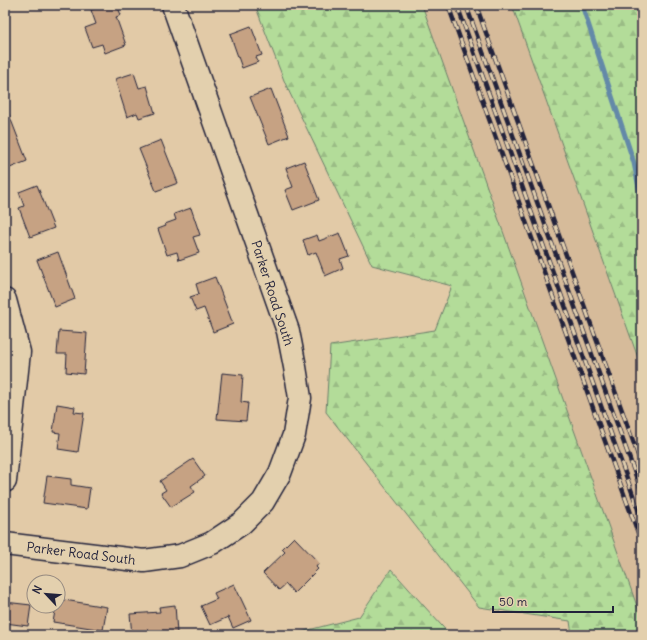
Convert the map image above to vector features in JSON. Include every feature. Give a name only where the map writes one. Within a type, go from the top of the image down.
[{"type":"street","name":"Parker Road South","points":[[5,544],[144,561],[180,556],[212,543],[242,523],[264,502],[280,473],[294,434],[300,398],[296,368],[288,331],[173,5]]},
{"type":"street","points":[[5,300],[19,352],[5,481]]},
{"type":"shaded area","points":[[422,5],[512,5],[642,369],[642,620]]},
{"type":"green space","points":[[255,5],[422,5],[642,620],[642,635],[572,635],[570,621],[479,607],[326,412],[330,346],[435,330],[452,286],[372,265],[285,83]]},
{"type":"green space","points":[[512,5],[642,5],[642,369]]},
{"type":"green space","points":[[391,569],[450,635],[289,635],[359,617]]},
{"type":"building","points":[[104,5],[117,5],[121,15],[116,17],[126,45],[105,53],[102,44],[92,47],[85,28],[96,24],[91,10]]},
{"type":"building","points":[[251,26],[262,55],[256,57],[258,62],[242,68],[230,34]]},
{"type":"building","points":[[134,73],[139,88],[147,86],[155,113],[139,118],[137,113],[127,117],[115,79]]},
{"type":"building","points":[[271,89],[289,136],[269,144],[250,97]]},
{"type":"building","points":[[5,107],[27,161],[5,170]]},
{"type":"building","points":[[161,140],[178,183],[156,191],[139,149]]},
{"type":"building","points":[[304,161],[319,200],[293,210],[285,190],[293,187],[286,168]]},
{"type":"building","points":[[37,185],[54,228],[30,237],[19,208],[24,206],[19,192]]},
{"type":"building","points":[[191,208],[200,235],[193,237],[199,253],[179,260],[177,252],[167,255],[158,229],[166,226],[165,224],[176,220],[174,214]]},
{"type":"building","points":[[340,233],[349,256],[340,259],[343,268],[325,276],[316,252],[308,255],[303,240],[317,235],[319,241]]},
{"type":"building","points":[[58,252],[75,299],[55,307],[37,260]]},
{"type":"building","points":[[215,277],[233,324],[213,332],[204,308],[196,311],[190,297],[199,294],[196,284]]},
{"type":"building","points":[[59,331],[87,333],[84,374],[66,372],[67,354],[57,354]]},
{"type":"building","points":[[222,373],[243,375],[241,402],[248,403],[246,421],[217,419]]},
{"type":"building","points":[[57,404],[75,407],[74,412],[84,413],[78,452],[58,449],[60,433],[53,432]]},
{"type":"building","points":[[193,459],[205,476],[191,486],[195,492],[171,507],[161,493],[166,490],[160,481]]},
{"type":"building","points":[[47,476],[71,479],[71,485],[90,488],[87,509],[43,503]]},
{"type":"building","points":[[294,537],[319,563],[316,567],[318,569],[294,593],[286,584],[279,590],[263,573],[285,552],[282,549]]},
{"type":"building","points":[[234,584],[251,620],[233,628],[228,617],[210,625],[201,606],[217,599],[214,593]]},
{"type":"building","points":[[66,600],[107,607],[103,630],[53,622],[54,614],[66,614]]},
{"type":"building","points":[[5,602],[26,604],[26,614],[30,614],[28,626],[5,623]]},
{"type":"building","points":[[175,605],[177,633],[132,635],[130,614],[160,612],[159,607]]},
{"type":"waterway","points":[[582,5],[634,163],[642,203]]},
{"type":"railway","points":[[448,5],[642,544]]},
{"type":"railway","points":[[457,5],[642,520]]},
{"type":"railway","points":[[466,5],[642,493]]},
{"type":"railway","points":[[476,5],[642,466]]}]
